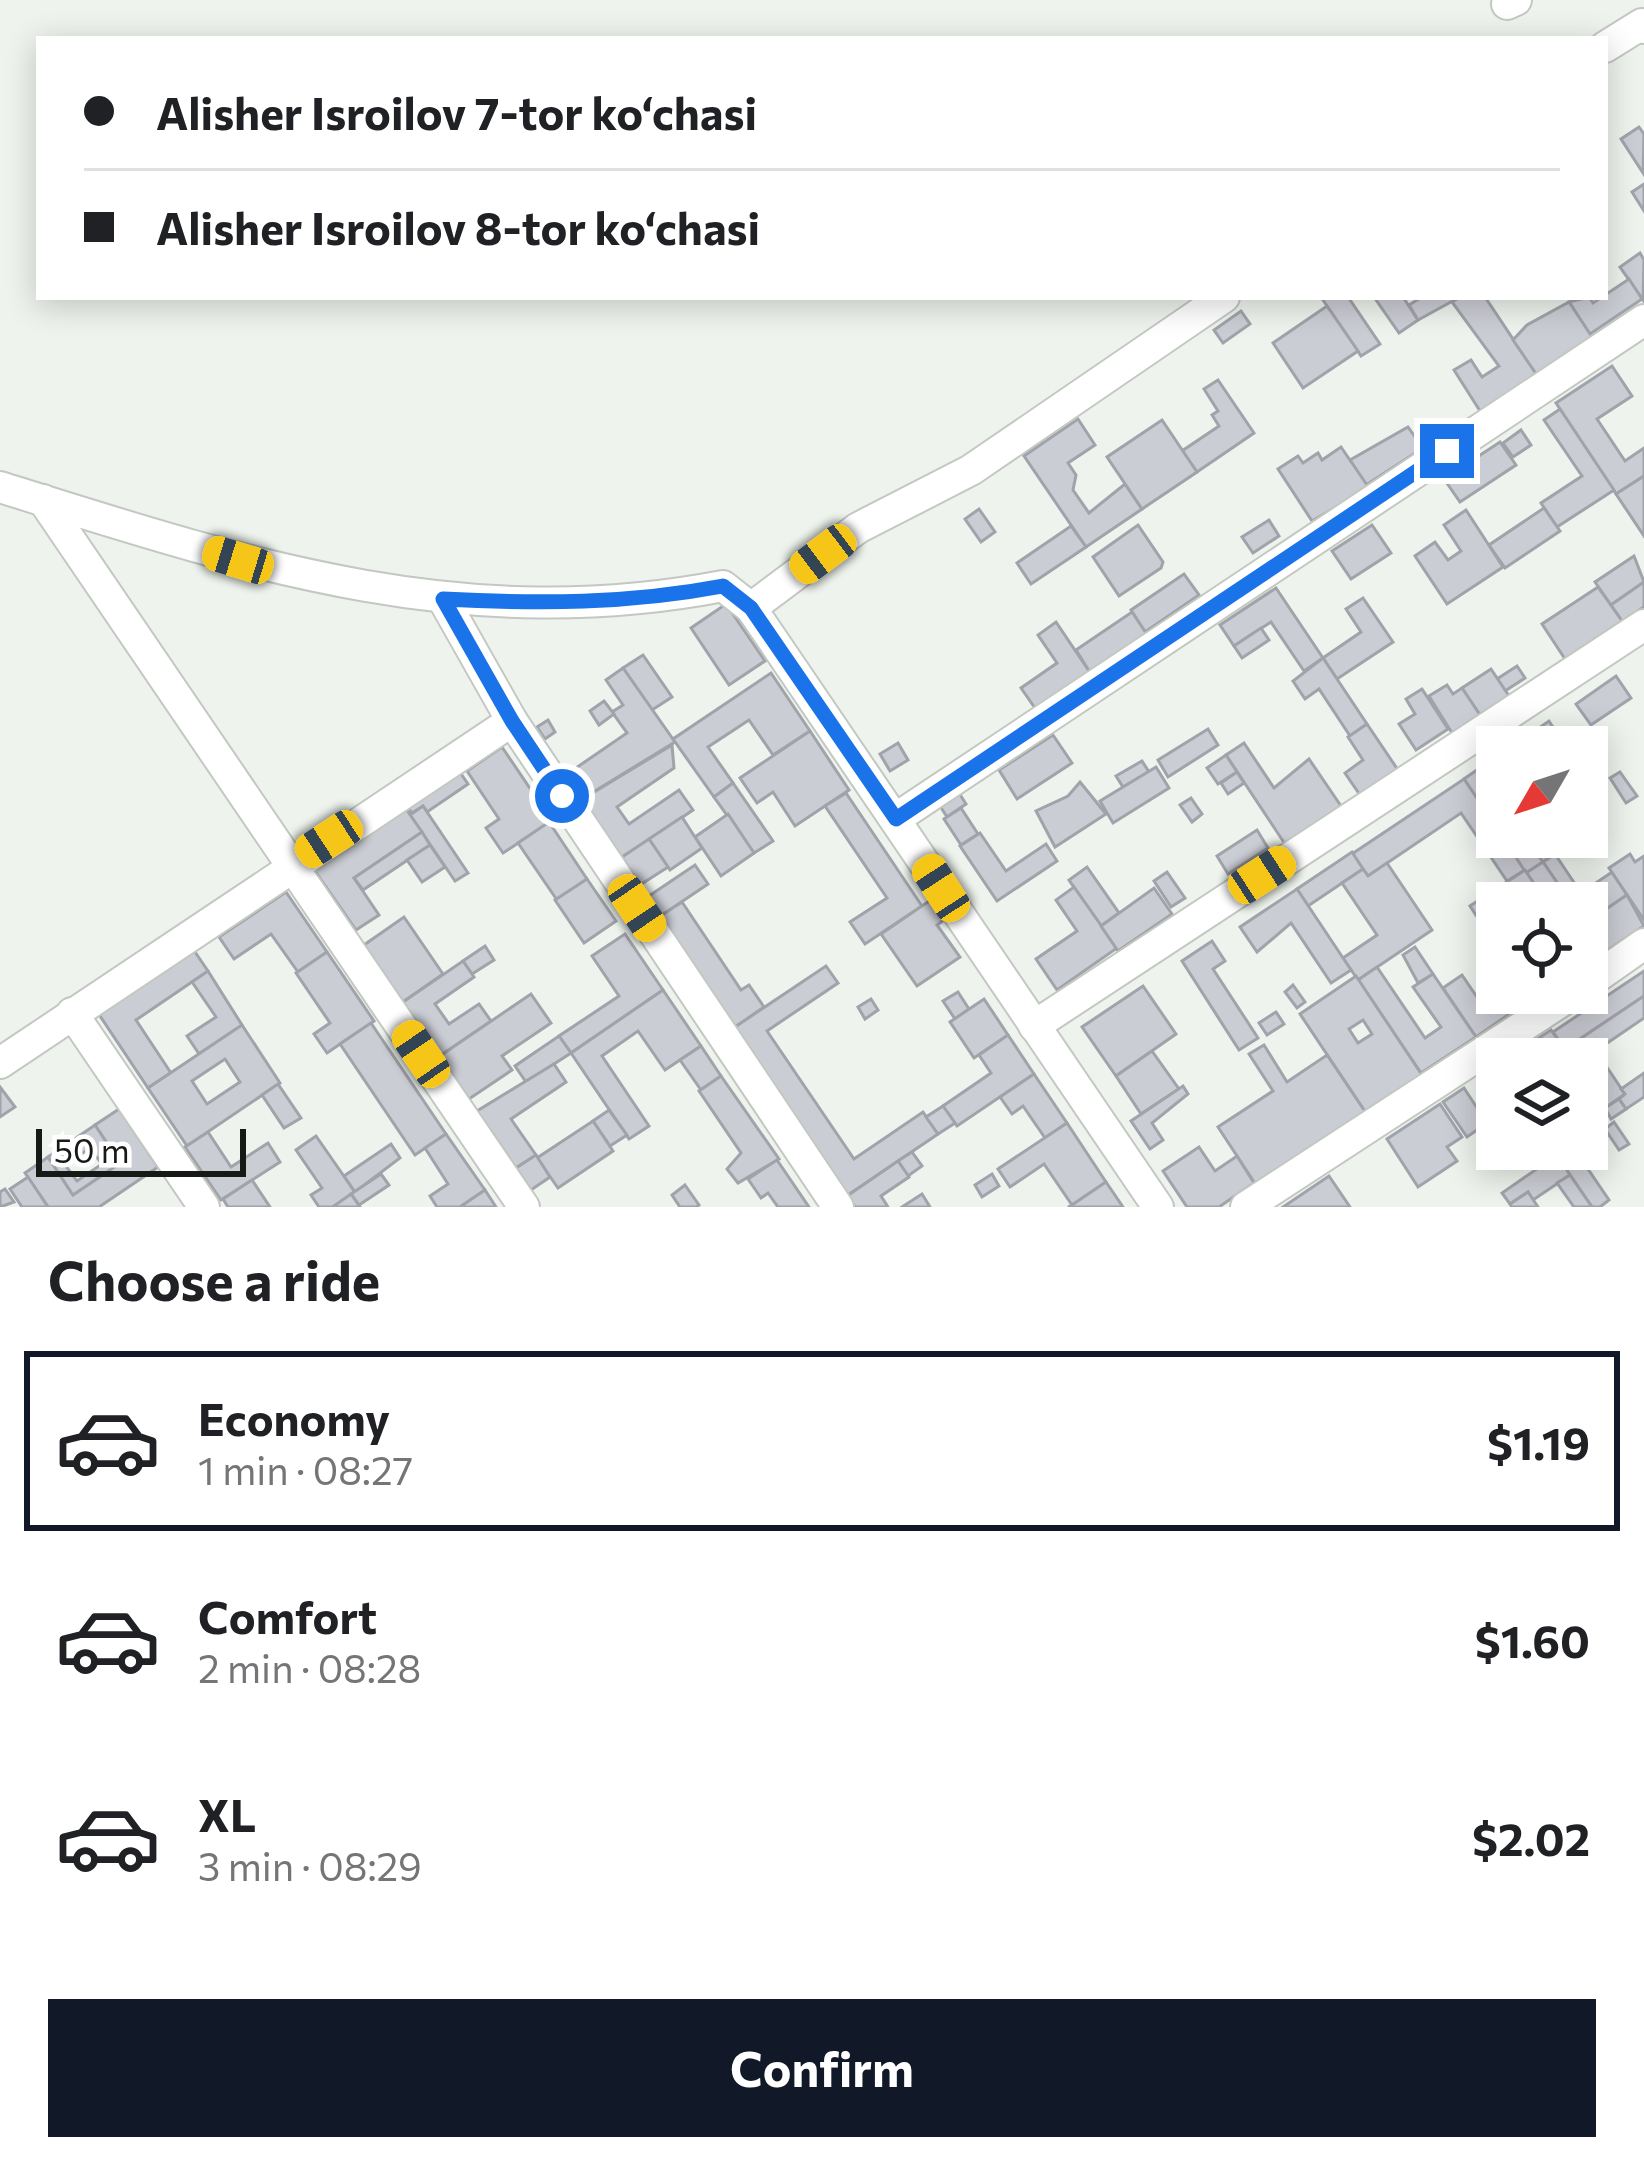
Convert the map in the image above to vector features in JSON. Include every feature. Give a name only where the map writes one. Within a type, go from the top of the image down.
[{"type":"street","points":[[1608,45],[1642,24],[1644,28]]},
{"type":"street","points":[[751,608],[858,528],[971,470],[1220,300]]},
{"type":"street","points":[[896,819],[1644,320]]},
{"type":"street","points":[[0,487],[277,572],[443,599],[564,605],[653,600],[723,586],[751,608],[1158,1207]]},
{"type":"street","points":[[43,500],[524,1207]]},
{"type":"street","points":[[443,599],[512,721],[838,1207]]},
{"type":"street","points":[[1034,1025],[1644,625]]},
{"type":"street","points":[[0,1063],[293,862],[512,721]]},
{"type":"street","points":[[1608,969],[1644,944]]},
{"type":"street","points":[[72,1013],[205,1207]]},
{"type":"street","points":[[1246,1207],[1542,1014]]},
{"type":"building","points":[[1639,127],[1644,134],[1643,173],[1621,139]]},
{"type":"building","points":[[1644,184],[1644,211],[1632,192]]},
{"type":"building","points":[[1640,253],[1644,260],[1643,300],[1620,267]]},
{"type":"building","points":[[1629,279],[1642,299],[1590,334],[1569,302],[1608,300],[1608,293]]},
{"type":"building","points":[[1323,300],[1350,300],[1380,344],[1361,356]]},
{"type":"building","points":[[1376,300],[1405,300],[1418,320],[1399,333]]},
{"type":"building","points":[[1417,300],[1455,300],[1418,320],[1409,305]]},
{"type":"building","points":[[1487,300],[1537,375],[1480,411],[1454,370],[1471,360],[1482,377],[1499,366],[1452,302]]},
{"type":"building","points":[[1569,302],[1592,337],[1537,375],[1513,340],[1527,325]]},
{"type":"building","points":[[1327,306],[1358,351],[1303,388],[1273,343]]},
{"type":"building","points":[[1241,311],[1250,324],[1223,343],[1214,330]]},
{"type":"building","points":[[1612,366],[1632,396],[1597,419],[1625,461],[1644,448],[1644,476],[1616,494],[1556,403]]},
{"type":"building","points":[[1218,380],[1254,433],[1197,472],[1182,451],[1219,426],[1212,415],[1218,411],[1204,389]]},
{"type":"building","points":[[1560,409],[1614,490],[1557,527],[1541,503],[1582,476],[1544,420]]},
{"type":"building","points":[[1078,419],[1095,445],[1068,463],[1076,475],[1073,490],[1089,513],[1125,484],[1142,509],[1086,547],[1024,456]]},
{"type":"building","points":[[1162,420],[1197,472],[1142,509],[1107,457]]},
{"type":"building","points":[[1408,427],[1423,448],[1366,485],[1350,460]]},
{"type":"building","points":[[1521,430],[1531,445],[1513,457],[1503,443]]},
{"type":"building","points":[[1500,442],[1516,465],[1460,502],[1444,479]]},
{"type":"building","points":[[1341,447],[1369,488],[1312,521],[1278,469],[1298,456],[1303,463],[1318,453],[1322,460]]},
{"type":"building","points":[[1644,476],[1644,536],[1616,494]]},
{"type":"building","points":[[1544,508],[1560,531],[1505,568],[1489,545]]},
{"type":"building","points":[[979,509],[995,532],[981,542],[965,519]]},
{"type":"building","points":[[1466,510],[1503,567],[1447,604],[1415,556],[1435,542],[1448,560],[1461,551],[1444,525]]},
{"type":"building","points":[[1269,520],[1279,536],[1253,553],[1242,537]]},
{"type":"building","points":[[1138,525],[1163,562],[1119,596],[1093,557]]},
{"type":"building","points":[[1372,525],[1391,553],[1351,579],[1332,551]]},
{"type":"building","points":[[1071,526],[1086,547],[1031,584],[1017,563]]},
{"type":"building","points":[[1634,556],[1644,582],[1611,605],[1595,582]]},
{"type":"building","points":[[1184,574],[1199,595],[1145,632],[1131,610]]},
{"type":"building","points":[[1644,582],[1644,607],[1622,621],[1611,605]]},
{"type":"building","points":[[1598,587],[1622,621],[1565,659],[1542,624]]},
{"type":"building","points":[[1276,588],[1323,658],[1304,671],[1271,622],[1234,646],[1220,625]]},
{"type":"building","points":[[1363,598],[1393,642],[1337,679],[1323,658],[1361,632],[1346,609]]},
{"type":"building","points":[[726,604],[765,661],[729,685],[691,628]]},
{"type":"building","points":[[1132,612],[1148,636],[1091,674],[1076,650]]},
{"type":"building","points":[[1056,622],[1091,674],[1037,711],[1021,688],[1057,663],[1038,635]]},
{"type":"building","points":[[1261,628],[1269,640],[1242,658],[1234,646]]},
{"type":"building","points":[[643,655],[672,697],[652,710],[623,668]]},
{"type":"building","points":[[1323,658],[1367,724],[1350,736],[1319,689],[1305,699],[1293,681]]},
{"type":"building","points":[[1517,666],[1525,678],[1505,691],[1497,679]]},
{"type":"building","points":[[623,668],[675,742],[590,794],[573,770],[627,733],[612,712],[623,705],[606,680]]},
{"type":"building","points":[[1491,669],[1509,696],[1480,715],[1462,688]]},
{"type":"building","points":[[771,673],[810,731],[773,755],[749,720],[708,747],[733,783],[714,797],[673,739]]},
{"type":"building","points":[[1616,676],[1631,698],[1591,725],[1576,704]]},
{"type":"building","points":[[1447,685],[1453,694],[1462,688],[1480,715],[1452,733],[1429,696]]},
{"type":"building","points":[[1422,689],[1448,729],[1416,750],[1399,724],[1415,714],[1406,699]]},
{"type":"building","points":[[604,701],[614,714],[599,725],[590,711]]},
{"type":"building","points":[[548,720],[555,732],[545,739],[537,727]]},
{"type":"building","points":[[1367,724],[1398,770],[1360,795],[1345,773],[1363,760],[1348,737]]},
{"type":"building","points":[[1208,729],[1218,745],[1168,777],[1158,760]]},
{"type":"building","points":[[810,731],[849,790],[795,826],[773,792],[757,803],[740,778]]},
{"type":"building","points":[[1053,735],[1072,763],[1017,799],[999,770]]},
{"type":"building","points":[[898,743],[908,760],[890,771],[880,754]]},
{"type":"building","points":[[1244,743],[1274,788],[1309,759],[1341,806],[1285,844],[1226,755]]},
{"type":"building","points":[[672,745],[674,768],[617,807],[629,824],[679,790],[693,810],[620,859],[581,800]]},
{"type":"building","points":[[502,747],[552,821],[503,853],[486,828],[499,819],[467,771]]},
{"type":"building","points":[[1226,755],[1237,772],[1218,784],[1207,768]]},
{"type":"building","points":[[1142,761],[1149,772],[1123,787],[1116,776]]},
{"type":"building","points":[[455,765],[468,784],[427,812],[423,806],[412,813],[403,800]]},
{"type":"building","points":[[1156,767],[1169,788],[1113,823],[1100,801]]},
{"type":"building","points":[[1476,771],[1476,797],[1464,779]]},
{"type":"building","points":[[1237,772],[1244,783],[1228,794],[1221,783]]},
{"type":"building","points":[[1620,772],[1637,796],[1626,803],[1610,778]]},
{"type":"building","points":[[1464,779],[1476,797],[1476,835],[1461,813],[1368,876],[1352,854]]},
{"type":"building","points":[[1080,782],[1106,814],[1055,847],[1036,811],[1068,796]]},
{"type":"building","points":[[733,783],[773,841],[754,853],[714,797]]},
{"type":"building","points":[[846,793],[922,906],[865,944],[850,922],[887,898],[825,806]]},
{"type":"building","points":[[959,793],[966,804],[947,817],[940,806]]},
{"type":"building","points":[[1191,798],[1202,814],[1192,822],[1180,805]]},
{"type":"building","points":[[423,806],[468,873],[455,881],[410,815]]},
{"type":"building","points":[[961,808],[978,834],[961,845],[944,819]]},
{"type":"building","points":[[406,809],[422,832],[354,878],[379,915],[356,930],[315,871]]},
{"type":"building","points":[[728,814],[754,853],[721,876],[695,837]]},
{"type":"building","points":[[682,817],[702,848],[670,870],[649,839]]},
{"type":"building","points":[[549,822],[587,879],[557,900],[518,843]]},
{"type":"building","points":[[1257,830],[1268,848],[1228,874],[1217,856]]},
{"type":"building","points":[[422,832],[430,845],[363,890],[354,878]]},
{"type":"building","points":[[980,833],[1006,871],[1046,844],[1057,861],[997,901],[960,846]]},
{"type":"building","points":[[649,839],[668,867],[640,885],[622,857]]},
{"type":"building","points":[[430,845],[445,867],[422,882],[407,860]]},
{"type":"building","points":[[1352,852],[1363,869],[1308,906],[1297,889]]},
{"type":"building","points":[[1630,854],[1635,862],[1644,856],[1644,920],[1609,868]]},
{"type":"building","points":[[1491,858],[1517,858],[1525,870],[1507,881]]},
{"type":"building","points":[[1516,858],[1540,858],[1543,862],[1526,873]]},
{"type":"building","points":[[1558,858],[1574,882],[1557,882],[1543,862]]},
{"type":"building","points":[[1543,862],[1557,882],[1532,882],[1526,873]]},
{"type":"building","points":[[1387,863],[1432,930],[1358,980],[1343,958],[1377,935],[1342,883],[1363,869],[1368,876]]},
{"type":"building","points":[[695,865],[708,884],[662,915],[649,896]]},
{"type":"building","points":[[1087,867],[1119,913],[1101,926],[1069,880]]},
{"type":"building","points":[[1525,870],[1533,882],[1507,882]]},
{"type":"building","points":[[1167,872],[1185,898],[1171,907],[1154,881]]},
{"type":"building","points":[[1612,872],[1627,895],[1608,908],[1608,882],[1597,882]]},
{"type":"building","points":[[587,879],[616,921],[584,943],[555,900]]},
{"type":"building","points":[[1074,887],[1117,948],[1057,990],[1036,959],[1077,931],[1056,900]]},
{"type":"building","points":[[1154,888],[1172,914],[1118,951],[1101,926]]},
{"type":"building","points":[[1297,889],[1351,970],[1331,983],[1291,923],[1257,952],[1240,927]]},
{"type":"building","points":[[286,892],[327,952],[298,972],[271,934],[234,959],[219,937]]},
{"type":"building","points":[[1627,895],[1644,926],[1608,950],[1608,908]]},
{"type":"building","points":[[935,897],[948,917],[937,925],[960,957],[917,986],[881,934]]},
{"type":"building","points":[[682,902],[741,990],[749,985],[764,1007],[734,1028],[659,917]]},
{"type":"building","points":[[404,917],[443,974],[403,1002],[364,945]]},
{"type":"building","points":[[625,934],[663,990],[571,1053],[559,1036],[619,996],[592,956]]},
{"type":"building","points":[[1212,941],[1225,961],[1213,969],[1258,1038],[1239,1050],[1182,961]]},
{"type":"building","points":[[485,946],[494,960],[472,974],[463,961]]},
{"type":"building","points":[[1415,947],[1433,974],[1418,983],[1403,955]]},
{"type":"building","points":[[193,949],[208,971],[136,1020],[171,1073],[148,1088],[98,1013]]},
{"type":"building","points":[[327,952],[374,1021],[327,1053],[314,1034],[330,1023],[296,973]]},
{"type":"building","points":[[463,961],[474,977],[435,1004],[449,1024],[479,1004],[491,1021],[440,1056],[403,1002]]},
{"type":"building","points":[[826,966],[838,983],[767,1031],[854,1159],[923,1112],[938,1134],[845,1197],[732,1029]]},
{"type":"building","points":[[1377,967],[1425,1038],[1441,1027],[1413,987],[1433,974],[1476,1037],[1421,1073],[1358,980]]},
{"type":"building","points":[[208,971],[242,1025],[199,1054],[187,1036],[216,1017],[192,982]]},
{"type":"building","points":[[1644,971],[1644,996],[1581,1038],[1557,1038],[1553,1032],[1580,1014],[1608,1014],[1608,995]]},
{"type":"building","points":[[1462,975],[1476,996],[1476,1014],[1509,1014],[1476,1037],[1443,988]]},
{"type":"building","points":[[1356,976],[1422,1075],[1366,1113],[1300,1014]],"holes":[[[1363,1020],[1372,1034],[1358,1043],[1349,1029]]]},
{"type":"building","points":[[1293,985],[1305,1002],[1297,1008],[1285,992]]},
{"type":"building","points":[[1143,986],[1176,1034],[1116,1076],[1082,1027]]},
{"type":"building","points":[[663,990],[701,1046],[665,1070],[638,1031],[602,1056],[649,1126],[629,1139],[571,1053]]},
{"type":"building","points":[[958,992],[969,1009],[955,1019],[943,1001]]},
{"type":"building","points":[[531,994],[551,1023],[502,1056],[512,1070],[469,1099],[440,1056]]},
{"type":"building","points":[[1644,996],[1644,1018],[1608,1043],[1608,1038],[1581,1038]]},
{"type":"building","points":[[871,999],[878,1010],[865,1019],[858,1007]]},
{"type":"building","points":[[984,999],[1008,1035],[974,1058],[950,1022]]},
{"type":"building","points":[[1276,1012],[1284,1024],[1267,1035],[1259,1023]]},
{"type":"building","points":[[371,1023],[446,1134],[415,1155],[340,1044]]},
{"type":"building","points":[[242,1025],[280,1083],[187,1146],[148,1088]],"holes":[[[225,1059],[240,1082],[207,1104],[192,1081]]]},
{"type":"building","points":[[1008,1035],[1034,1074],[957,1126],[943,1106],[991,1073],[979,1055]]},
{"type":"building","points":[[559,1036],[571,1053],[526,1082],[515,1066]]},
{"type":"building","points":[[1264,1045],[1287,1082],[1327,1055],[1366,1113],[1256,1185],[1218,1127],[1273,1091],[1249,1054]]},
{"type":"building","points":[[701,1046],[721,1076],[701,1090],[680,1060]]},
{"type":"building","points":[[1152,1051],[1179,1089],[1141,1114],[1116,1076]]},
{"type":"building","points":[[554,1064],[566,1082],[511,1119],[536,1155],[516,1168],[477,1111]]},
{"type":"building","points":[[1608,1069],[1625,1094],[1608,1106]]},
{"type":"building","points":[[1644,1073],[1644,1097],[1626,1109],[1619,1099],[1625,1094],[1621,1089]]},
{"type":"building","points":[[1034,1074],[1067,1123],[1045,1138],[1023,1106],[1012,1114],[1000,1097]]},
{"type":"building","points":[[721,1076],[779,1159],[738,1183],[727,1169],[741,1153],[699,1091]]},
{"type":"building","points":[[278,1084],[301,1118],[284,1128],[262,1095]]},
{"type":"building","points":[[1183,1086],[1188,1094],[1152,1123],[1163,1140],[1150,1149],[1131,1121]]},
{"type":"building","points":[[0,1087],[15,1107],[0,1117]]},
{"type":"building","points":[[1464,1088],[1476,1106],[1476,1131],[1467,1137],[1443,1102]]},
{"type":"building","points":[[1619,1099],[1626,1109],[1611,1119],[1608,1106]]},
{"type":"building","points":[[1440,1104],[1462,1137],[1447,1147],[1457,1161],[1418,1187],[1387,1139]]},
{"type":"building","points":[[943,1106],[955,1123],[938,1134],[926,1117]]},
{"type":"building","points":[[119,1109],[158,1167],[99,1207],[48,1207],[25,1173],[48,1157],[73,1195],[120,1163],[95,1125]]},
{"type":"building","points":[[609,1110],[627,1135],[610,1146],[593,1121]]},
{"type":"building","points":[[593,1121],[613,1151],[558,1188],[537,1158]]},
{"type":"building","points":[[1614,1122],[1629,1144],[1619,1150],[1608,1127]]},
{"type":"building","points":[[1067,1123],[1106,1182],[1072,1205],[1044,1164],[1010,1187],[998,1169]]},
{"type":"building","points":[[95,1125],[120,1163],[73,1195],[48,1157]],"holes":[[[90,1148],[102,1164],[77,1181],[65,1165]]]},
{"type":"building","points":[[208,1132],[231,1167],[268,1143],[280,1162],[221,1200],[185,1147]]},
{"type":"building","points":[[446,1134],[485,1190],[460,1207],[437,1207],[430,1196],[448,1184],[425,1148]]},
{"type":"building","points":[[316,1136],[355,1192],[333,1207],[319,1207],[311,1195],[322,1188],[296,1150]]},
{"type":"building","points":[[391,1144],[400,1158],[355,1192],[344,1176]]},
{"type":"building","points":[[1199,1147],[1215,1171],[1237,1156],[1254,1183],[1219,1207],[1187,1207],[1163,1171]]},
{"type":"building","points":[[912,1152],[922,1166],[908,1176],[898,1161]]},
{"type":"building","points":[[536,1155],[550,1177],[531,1190],[516,1168]]},
{"type":"building","points":[[777,1160],[809,1207],[778,1207],[768,1193],[761,1198],[748,1179]]},
{"type":"building","points":[[898,1161],[909,1177],[881,1196],[888,1207],[855,1207],[847,1196]]},
{"type":"building","points":[[1535,1170],[1567,1170],[1570,1175],[1533,1200],[1528,1192],[1510,1204],[1502,1193]]},
{"type":"building","points":[[1567,1170],[1589,1170],[1609,1200],[1592,1207]]},
{"type":"building","points":[[381,1174],[389,1185],[359,1205],[351,1194]]},
{"type":"building","points":[[992,1174],[999,1186],[982,1197],[975,1185]]},
{"type":"building","points":[[1570,1175],[1592,1207],[1574,1207],[1557,1183]]},
{"type":"building","points":[[1329,1176],[1350,1207],[1283,1207]]},
{"type":"building","points":[[28,1177],[48,1207],[22,1207],[10,1189]]},
{"type":"building","points":[[252,1180],[270,1207],[228,1207],[223,1199]]},
{"type":"building","points":[[1106,1182],[1123,1207],[1068,1207],[1072,1205]]},
{"type":"building","points":[[685,1185],[696,1207],[680,1207],[672,1195]]},
{"type":"building","points":[[5,1189],[14,1202],[0,1207],[0,1192]]},
{"type":"building","points":[[485,1190],[496,1207],[460,1207]]},
{"type":"building","points":[[1528,1192],[1538,1207],[1512,1207],[1510,1204]]},
{"type":"building","points":[[351,1194],[360,1207],[334,1206]]},
{"type":"building","points":[[922,1194],[930,1207],[902,1207]]},
{"type":"route","points":[[562,796],[512,721],[443,599],[564,605],[653,600],[723,586],[751,608],[896,819],[1447,451]]}]
